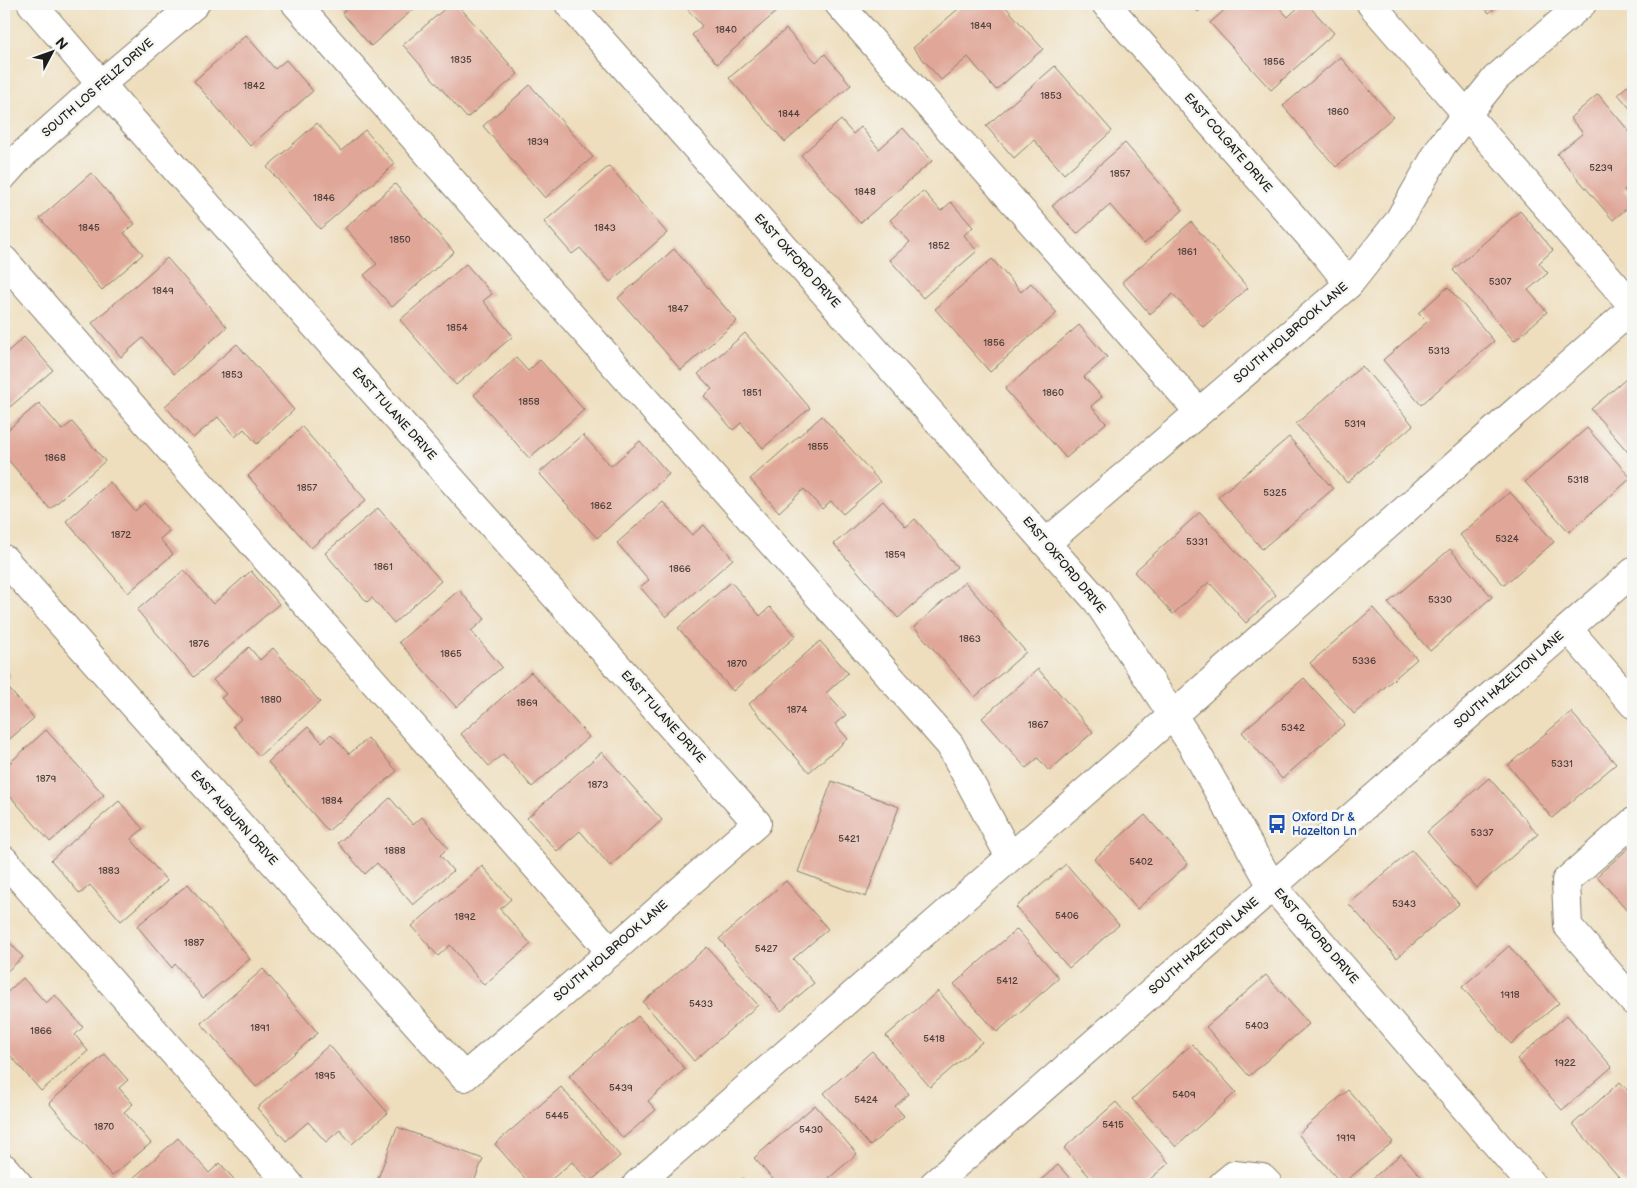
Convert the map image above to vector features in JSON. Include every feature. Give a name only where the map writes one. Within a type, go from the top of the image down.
[{"type":"street","name":"EAST TULANE DRIVE","points":[[32,4],[757,823]]},
{"type":"street","name":"SOUTH LOS FELIZ DRIVE","points":[[4,174],[21,156],[101,84],[195,4]]},
{"type":"street","points":[[296,4],[950,745],[1010,857]]},
{"type":"street","name":"EAST OXFORD DRIVE","points":[[569,4],[1097,601],[1191,743],[1272,886],[1531,1184]]},
{"type":"street","points":[[840,4],[1199,412]]},
{"type":"street","name":"EAST COLGATE DRIVE","points":[[1106,4],[1322,250],[1349,284]]},
{"type":"street","points":[[637,1184],[1173,715],[1633,307],[1468,113],[1371,4]]},
{"type":"street","name":"SOUTH HOLBROOK LANE","points":[[1046,543],[1349,284],[1398,222],[1442,145],[1496,78],[1582,4]]},
{"type":"street","points":[[4,260],[611,952]]},
{"type":"street","name":"EAST AUBURN DRIVE","points":[[4,559],[464,1077]]},
{"type":"street","name":"SOUTH HAZELTON LANE","points":[[934,1184],[1272,886],[1633,572]]},
{"type":"street","points":[[1568,629],[1633,704]]},
{"type":"street","points":[[1633,822],[1566,881],[1568,926],[1633,1001]]},
{"type":"street","name":"SOUTH HOLBROOK LANE","points":[[464,1077],[611,952],[757,823]]},
{"type":"street","points":[[4,860],[289,1184]]},
{"type":"street","points":[[4,1168],[18,1184]]},
{"type":"street","points":[[1223,1184],[1234,1175],[1262,1178],[1268,1184]]},
{"type":"building","points":[[353,4],[419,4],[371,46],[342,13]]},
{"type":"building","points":[[450,4],[457,4],[518,74],[467,118],[403,45]]},
{"type":"building","points":[[683,4],[785,4],[717,64],[692,35],[702,26]]},
{"type":"building","points":[[964,4],[1003,4],[1043,49],[996,90],[968,57],[941,80],[913,48]]},
{"type":"building","points":[[1191,4],[1207,4],[1198,12]]},
{"type":"building","points":[[1231,4],[1276,4],[1288,17],[1302,4],[1307,4],[1334,33],[1271,90],[1210,23]]},
{"type":"building","points":[[1481,4],[1499,4],[1489,13]]},
{"type":"building","points":[[786,29],[816,62],[825,54],[851,85],[785,142],[729,78]]},
{"type":"building","points":[[246,35],[275,69],[286,60],[313,91],[250,146],[194,81]]},
{"type":"building","points":[[1340,57],[1393,117],[1336,167],[1283,106]]},
{"type":"building","points":[[1055,66],[1112,131],[1064,174],[1034,140],[1014,158],[986,126]]},
{"type":"building","points":[[1633,81],[1633,112],[1618,94]]},
{"type":"building","points":[[530,85],[593,157],[545,198],[483,126]]},
{"type":"building","points":[[4,87],[10,94],[4,100]]},
{"type":"building","points":[[1598,94],[1633,136],[1633,182],[1624,190],[1633,203],[1613,220],[1557,154],[1583,133],[1570,118]]},
{"type":"building","points":[[841,120],[853,134],[861,127],[879,149],[903,128],[932,161],[860,223],[801,155]]},
{"type":"building","points":[[317,123],[341,151],[365,130],[395,164],[320,229],[267,167]]},
{"type":"building","points":[[1125,143],[1183,210],[1144,244],[1110,205],[1077,234],[1052,206]]},
{"type":"building","points":[[609,166],[667,233],[610,282],[580,248],[572,254],[544,222]]},
{"type":"building","points":[[91,173],[135,224],[124,233],[143,254],[102,290],[40,218]]},
{"type":"building","points":[[395,184],[454,252],[392,307],[364,275],[377,264],[345,228]]},
{"type":"building","points":[[923,191],[941,211],[951,202],[973,227],[964,235],[977,251],[923,298],[890,260],[910,242],[890,220]]},
{"type":"building","points":[[1520,211],[1553,250],[1539,263],[1548,273],[1528,290],[1547,312],[1514,341],[1453,270]]},
{"type":"building","points":[[1191,222],[1248,288],[1203,327],[1173,294],[1150,314],[1122,282]]},
{"type":"building","points":[[674,249],[737,321],[681,370],[618,298]]},
{"type":"building","points":[[167,258],[227,327],[174,374],[143,338],[121,357],[92,323]]},
{"type":"building","points":[[992,259],[1021,292],[1031,283],[1057,313],[990,372],[935,309]]},
{"type":"building","points":[[466,264],[492,294],[483,301],[513,336],[456,385],[400,320]]},
{"type":"building","points":[[1448,287],[1494,341],[1421,405],[1383,360],[1427,322],[1418,313]]},
{"type":"building","points":[[1079,325],[1107,357],[1084,377],[1102,397],[1091,406],[1106,423],[1066,458],[1005,389]]},
{"type":"building","points":[[745,333],[810,408],[763,448],[741,423],[733,430],[704,396],[712,389],[698,374]]},
{"type":"building","points":[[24,337],[53,370],[4,412],[4,355]]},
{"type":"building","points":[[237,344],[294,410],[257,444],[244,429],[235,437],[218,417],[193,438],[165,406]]},
{"type":"building","points":[[516,358],[528,371],[540,360],[584,410],[529,458],[474,395]]},
{"type":"building","points":[[1362,366],[1413,425],[1347,483],[1296,424]]},
{"type":"building","points":[[1633,373],[1633,458],[1591,409]]},
{"type":"building","points":[[39,403],[62,430],[72,422],[105,461],[50,509],[4,455],[4,433]]},
{"type":"building","points":[[822,416],[880,482],[843,514],[831,501],[822,509],[804,489],[779,512],[750,479]]},
{"type":"building","points":[[302,427],[366,500],[311,548],[248,476]]},
{"type":"building","points":[[1587,428],[1631,478],[1569,532],[1525,482]]},
{"type":"building","points":[[583,435],[611,466],[640,441],[669,474],[597,538],[539,473]]},
{"type":"building","points":[[1289,437],[1333,489],[1262,549],[1218,497]]},
{"type":"building","points":[[110,482],[135,511],[144,503],[169,531],[160,539],[173,554],[128,593],[66,521]]},
{"type":"building","points":[[1510,492],[1554,542],[1504,585],[1460,535]]},
{"type":"building","points":[[883,501],[906,527],[915,519],[957,567],[898,618],[834,544]]},
{"type":"building","points":[[663,502],[692,535],[704,525],[733,559],[666,617],[640,587],[649,580],[617,543]]},
{"type":"building","points":[[378,508],[441,581],[394,623],[372,598],[367,602],[325,553]]},
{"type":"building","points":[[1200,512],[1276,595],[1246,623],[1209,582],[1173,614],[1134,572]]},
{"type":"building","points":[[1450,549],[1492,597],[1430,651],[1388,603]]},
{"type":"building","points":[[184,570],[213,604],[251,571],[279,604],[194,677],[137,610]]},
{"type":"building","points":[[731,582],[760,616],[770,607],[796,636],[733,691],[678,628]]},
{"type":"building","points":[[965,582],[1026,652],[975,697],[914,627]]},
{"type":"building","points":[[459,590],[485,619],[471,631],[502,667],[456,707],[399,642]]},
{"type":"building","points":[[1373,608],[1417,659],[1354,714],[1310,663]]},
{"type":"building","points":[[820,641],[848,673],[826,693],[846,715],[835,724],[848,739],[809,772],[749,704]]},
{"type":"building","points":[[249,647],[260,660],[273,648],[320,702],[259,756],[233,726],[241,719],[221,698],[226,694],[213,680]]},
{"type":"building","points":[[4,669],[11,677],[4,683]]},
{"type":"building","points":[[1038,669],[1093,732],[1049,771],[1038,758],[1026,768],[982,718]]},
{"type":"building","points":[[531,672],[589,737],[532,787],[503,754],[489,766],[461,734]]},
{"type":"building","points":[[1304,678],[1345,724],[1282,779],[1242,732]]},
{"type":"building","points":[[4,683],[34,718],[4,744]]},
{"type":"building","points":[[1571,712],[1616,764],[1552,818],[1508,765]]},
{"type":"building","points":[[308,727],[322,742],[331,734],[349,754],[368,738],[397,771],[328,831],[268,762]]},
{"type":"building","points":[[46,730],[104,795],[50,842],[4,789],[4,768]]},
{"type":"building","points":[[602,752],[662,820],[610,866],[580,831],[557,851],[527,818]]},
{"type":"building","points":[[1489,778],[1538,834],[1476,888],[1427,832]]},
{"type":"building","points":[[832,781],[899,807],[866,897],[798,872]]},
{"type":"building","points":[[390,798],[413,825],[422,817],[448,848],[440,855],[453,871],[413,905],[377,863],[365,874],[338,843]]},
{"type":"building","points":[[119,801],[143,829],[131,839],[167,881],[121,921],[90,885],[80,894],[51,860]]},
{"type":"building","points":[[1145,815],[1188,864],[1137,909],[1094,859]]},
{"type":"building","points":[[1633,844],[1633,918],[1597,876]]},
{"type":"building","points":[[1412,850],[1459,904],[1397,958],[1349,904]]},
{"type":"building","points":[[1066,864],[1119,925],[1069,968],[1016,907]]},
{"type":"building","points":[[482,866],[511,899],[500,909],[531,944],[484,985],[450,945],[438,956],[412,926]]},
{"type":"building","points":[[786,881],[828,929],[793,959],[814,983],[781,1011],[719,939]]},
{"type":"building","points":[[188,884],[250,959],[203,998],[175,964],[172,968],[137,926]]},
{"type":"building","points":[[1017,929],[1059,978],[997,1032],[954,984]]},
{"type":"building","points":[[4,936],[23,957],[4,974]]},
{"type":"building","points":[[1509,946],[1559,1003],[1511,1044],[1462,987]]},
{"type":"building","points":[[707,947],[758,1005],[694,1061],[643,1002]]},
{"type":"building","points":[[263,969],[318,1033],[256,1087],[201,1023]]},
{"type":"building","points":[[1266,975],[1309,1024],[1249,1076],[1206,1027]]},
{"type":"building","points":[[23,978],[46,1003],[55,995],[83,1027],[75,1035],[88,1051],[41,1091],[4,1048],[4,995]]},
{"type":"building","points":[[938,991],[982,1042],[930,1087],[886,1036]]},
{"type":"building","points":[[1567,1015],[1612,1067],[1562,1110],[1517,1059]]},
{"type":"building","points":[[638,1016],[685,1069],[648,1101],[656,1110],[623,1138],[569,1076]]},
{"type":"building","points":[[1192,1044],[1236,1092],[1176,1147],[1132,1099]]},
{"type":"building","points":[[329,1045],[388,1113],[352,1144],[340,1130],[326,1142],[308,1122],[286,1141],[257,1108]]},
{"type":"building","points":[[872,1051],[909,1094],[895,1106],[904,1116],[870,1146],[824,1093]]},
{"type":"building","points":[[105,1054],[128,1080],[119,1088],[133,1104],[124,1112],[151,1143],[112,1176],[49,1103]]},
{"type":"building","points":[[1620,1082],[1633,1097],[1633,1177],[1625,1184],[1573,1124]]},
{"type":"building","points":[[561,1087],[620,1156],[590,1182],[572,1162],[546,1184],[530,1184],[495,1144]]},
{"type":"building","points":[[1348,1090],[1393,1142],[1342,1184],[1298,1134]]},
{"type":"building","points":[[1116,1102],[1169,1163],[1144,1184],[1096,1184],[1064,1148]]},
{"type":"building","points":[[815,1105],[857,1154],[822,1184],[777,1184],[754,1158]]},
{"type":"building","points":[[397,1127],[483,1159],[473,1184],[376,1184]]},
{"type":"building","points":[[178,1138],[209,1173],[220,1163],[238,1184],[135,1184],[131,1180]]},
{"type":"building","points":[[1401,1154],[1428,1184],[1366,1184]]},
{"type":"building","points":[[1058,1165],[1075,1184],[1036,1184]]},
{"type":"building","points":[[713,1178],[718,1184],[705,1184]]},
{"type":"building","points":[[743,1178],[749,1184],[736,1184]]},
{"type":"place","name":"Oxford Dr & Hazelton Ln","points":[[1277,824]]}]
